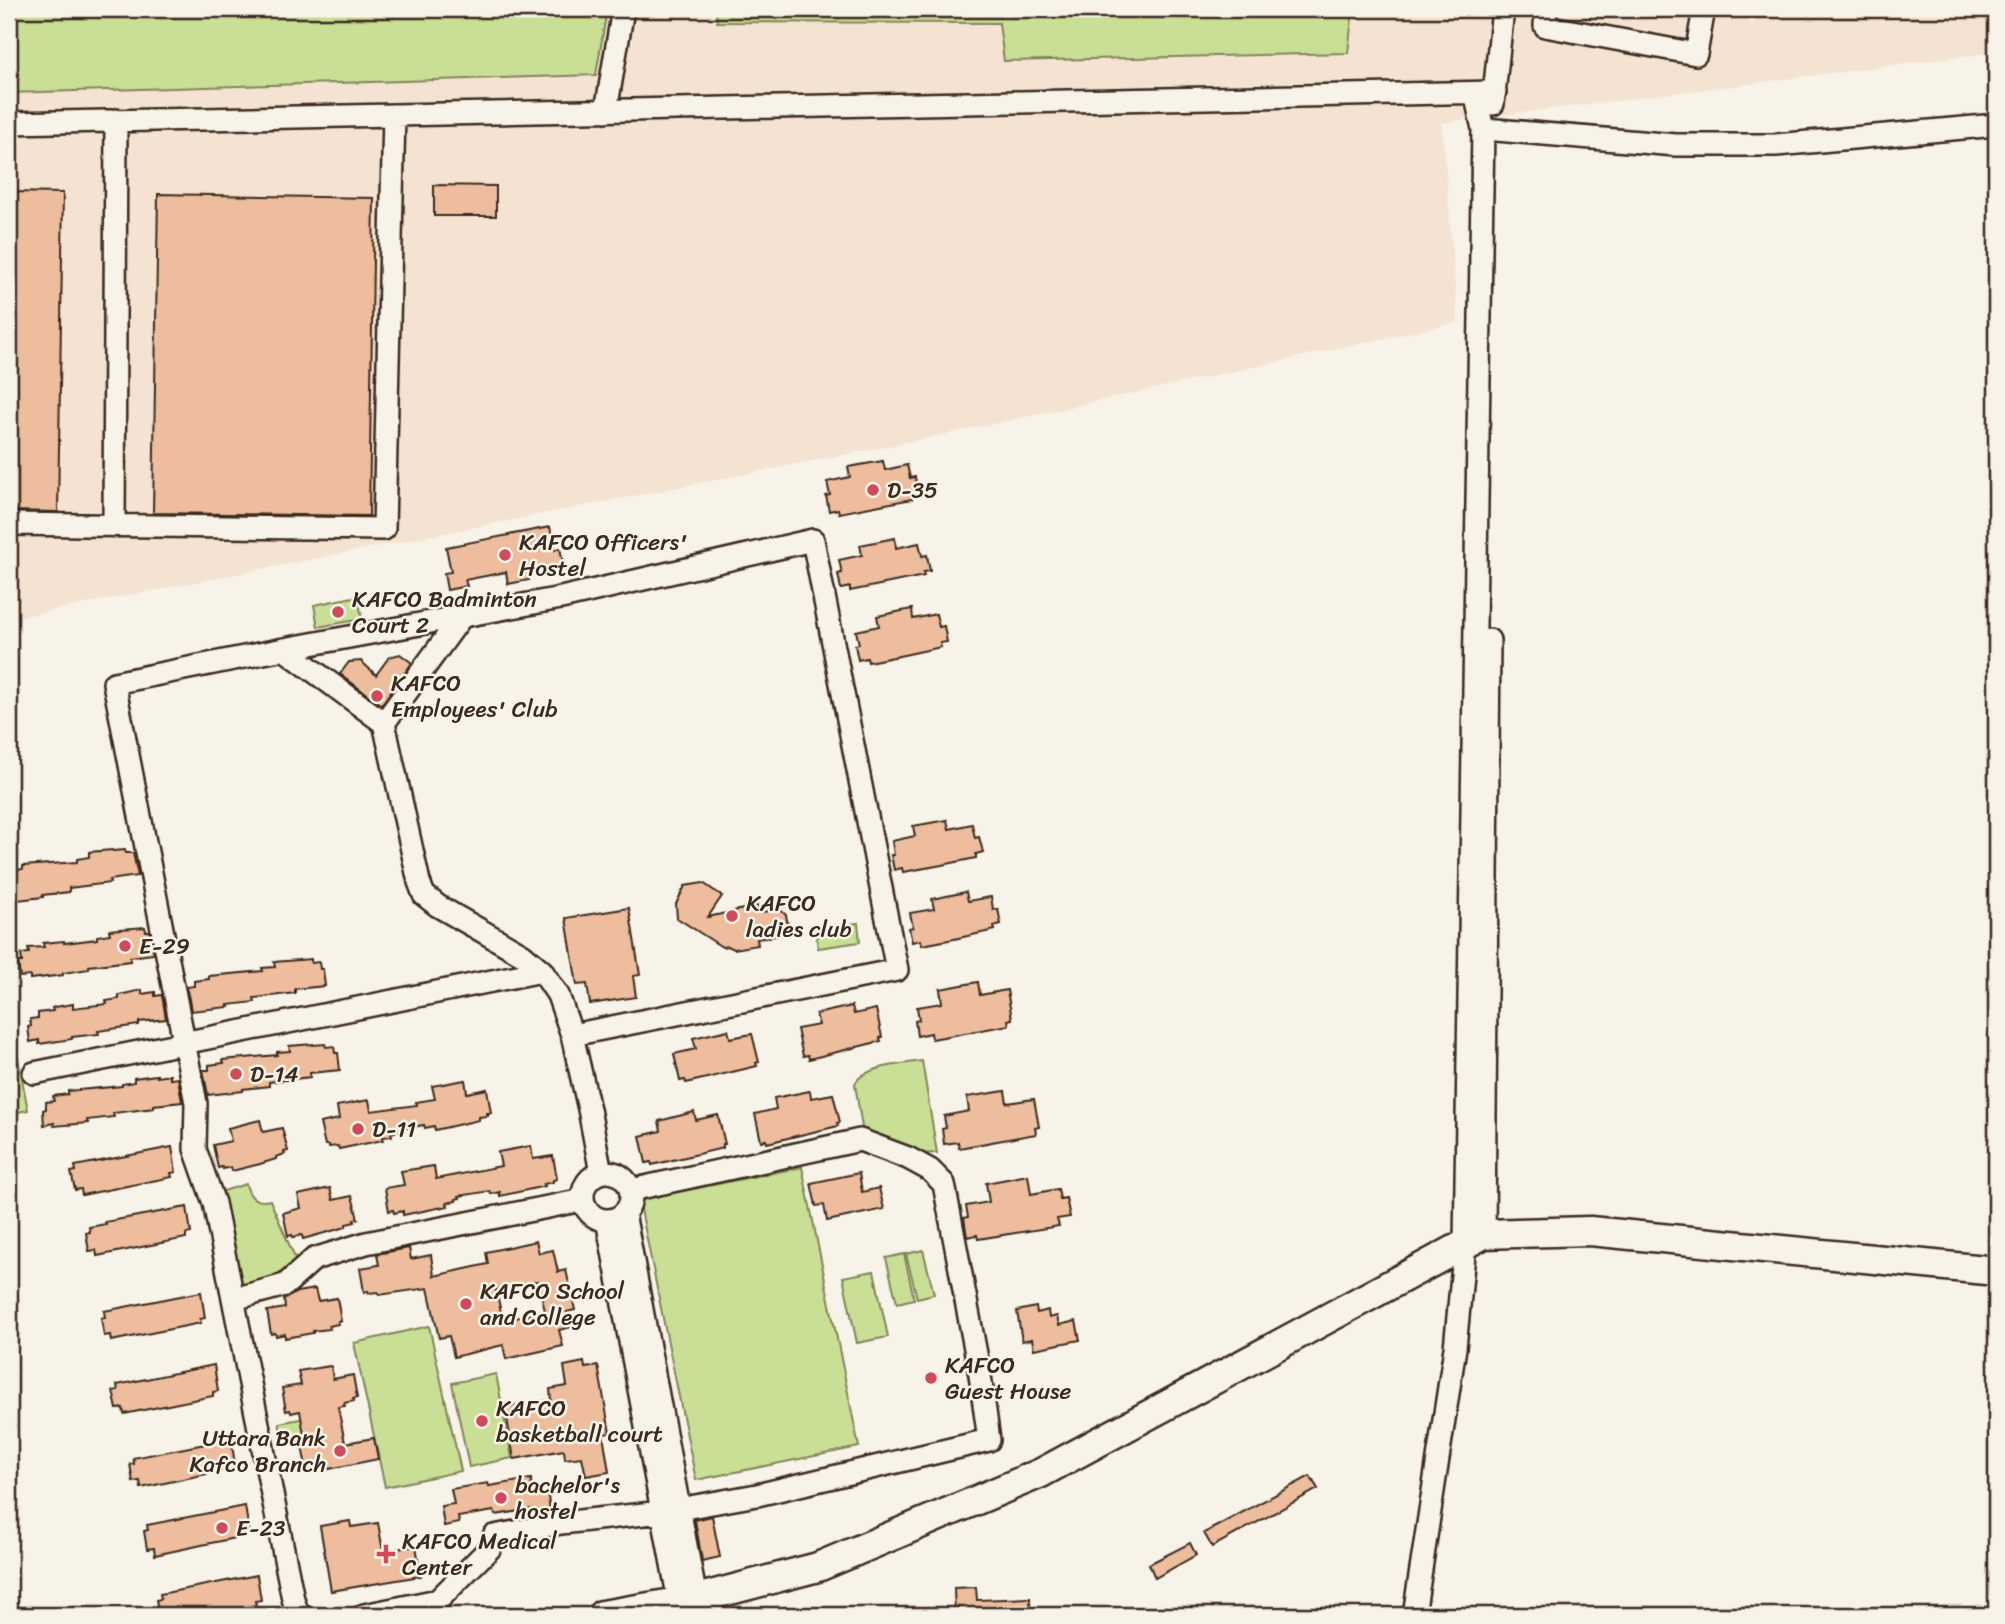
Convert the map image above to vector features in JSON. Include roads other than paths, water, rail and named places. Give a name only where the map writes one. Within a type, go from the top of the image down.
[{"type":"main road","points":[[602,1615],[687,1600],[818,1567],[1041,1473],[1475,1239],[1590,1231],[1996,1271]]},
{"type":"street","points":[[606,111],[623,9]]},
{"type":"street","points":[[1475,1239],[1483,129],[1485,92],[1503,9]]},
{"type":"street","points":[[1546,9],[1545,26],[1696,54],[1704,9]]},
{"type":"street","points":[[9,122],[1485,92]]},
{"type":"street","points":[[1413,1615],[1475,1239],[1496,130],[1493,109],[1485,92]]},
{"type":"street","points":[[9,524],[384,529],[394,115]]},
{"type":"street","points":[[114,525],[116,120]]},
{"type":"street","points":[[1496,130],[1676,145],[1776,145],[1996,125]]},
{"type":"street","points":[[301,1615],[293,1599],[214,1203],[195,1149],[196,1103],[114,683],[561,598],[813,540],[897,970],[572,1035]]},
{"type":"street","points":[[384,723],[462,616]]},
{"type":"street","points":[[284,649],[384,723],[419,882],[425,895],[438,906],[522,954],[542,971],[558,995],[572,1035],[601,1173]]},
{"type":"street","points":[[34,1073],[542,971]]},
{"type":"street","points":[[364,1615],[438,1600],[490,1548],[494,1536],[561,1523],[671,1510],[757,1495],[989,1440],[980,1375],[944,1184],[930,1170],[908,1158],[860,1140],[631,1190]]},
{"type":"street","points":[[608,1171],[623,1177],[631,1190],[629,1207],[615,1216],[592,1214],[583,1200],[587,1183],[601,1173],[608,1171]]},
{"type":"street","points":[[234,1299],[285,1284],[314,1259],[366,1242],[583,1200]]},
{"type":"street","points":[[615,1216],[687,1600]]},
{"type":"place","name":"D-35","points":[[873,490]]},
{"type":"place","name":"KAFCO Officers' Hostel","points":[[505,555]]},
{"type":"place","name":"KAFCO Badminton Court 2","points":[[338,612]]},
{"type":"place","name":"KAFCO Employees' Club","points":[[377,696]]},
{"type":"place","name":"KAFCO ladies club","points":[[732,916]]},
{"type":"place","name":"E-29","points":[[125,946]]},
{"type":"place","name":"D-14","points":[[236,1074]]},
{"type":"place","name":"D-11","points":[[358,1129]]},
{"type":"place","name":"KAFCO School and College","points":[[466,1304]]},
{"type":"place","name":"KAFCO Guest House","points":[[931,1378]]},
{"type":"place","name":"KAFCO basketball court","points":[[482,1421]]},
{"type":"place","name":"Uttara Bank Kafco Branch","points":[[340,1451]]},
{"type":"place","name":"bachelor's hostel","points":[[501,1498]]},
{"type":"place","name":"E-23","points":[[222,1528]]},
{"type":"place","name":"KAFCO Medical Center","points":[[386,1554]]}]
